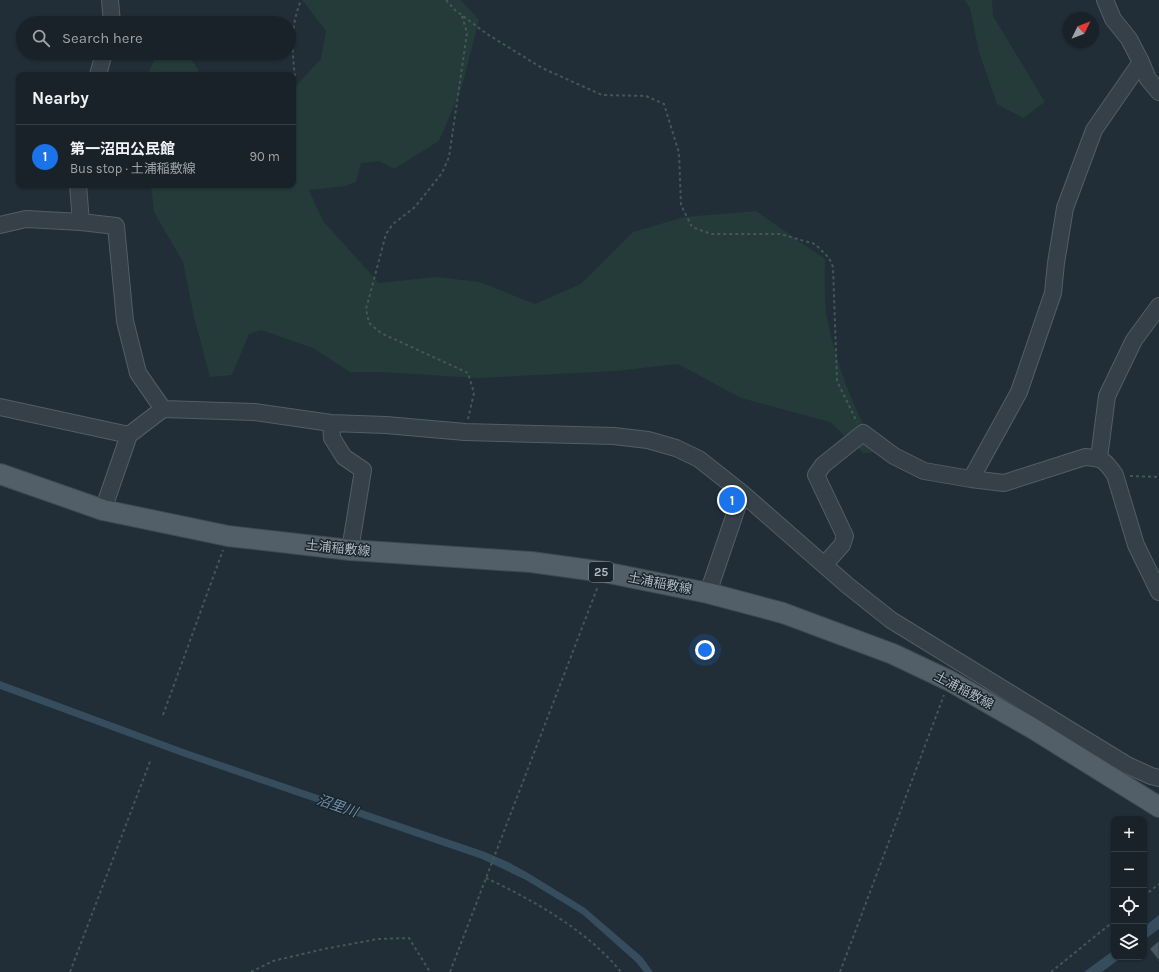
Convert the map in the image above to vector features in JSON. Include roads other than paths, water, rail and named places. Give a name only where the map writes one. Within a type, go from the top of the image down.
[{"type":"main road","name":"土浦稲敷線","points":[[0,474],[103,510],[228,536],[350,550],[531,562],[604,572],[708,593],[783,613],[892,654],[950,680],[1032,728],[1159,807]]},
{"type":"street","points":[[110,0],[111,16]]},
{"type":"street","points":[[1105,0],[1113,19],[1129,39],[1148,79],[1159,92]]},
{"type":"street","points":[[99,72],[102,60]]},
{"type":"street","points":[[971,479],[1019,392],[1053,293],[1056,263],[1065,208],[1094,130],[1141,62]]},
{"type":"street","points":[[78,188],[81,222]]},
{"type":"street","points":[[0,225],[26,218],[116,226],[125,320],[138,373],[163,409]]},
{"type":"street","points":[[1098,458],[1107,396],[1134,340],[1159,306]]},
{"type":"street","points":[[0,407],[129,435]]},
{"type":"street","points":[[103,510],[129,435],[163,409],[254,412],[331,423],[386,425],[465,432],[614,436],[648,440],[676,448],[699,459],[742,493],[824,565],[891,620],[1127,765],[1159,778]]},
{"type":"street","points":[[331,423],[332,438],[344,457],[363,470],[350,550]]},
{"type":"street","points":[[824,565],[842,544],[845,536],[816,474],[822,465],[863,434],[894,456],[924,471],[1004,483],[1085,457],[1098,458],[1109,466],[1115,475],[1136,545],[1159,592]]},
{"type":"street","points":[[708,593],[742,493]]},
{"type":"water","name":"沼里川","points":[[0,681],[186,750],[485,852],[508,862],[585,908],[642,957],[653,972],[644,972],[636,962],[582,914],[526,880],[482,859],[185,757],[0,689]]},
{"type":"water","points":[[1159,915],[1159,929],[1147,938],[1147,925]]},
{"type":"water","points":[[1111,952],[1111,960],[1118,960],[1102,972],[1084,972]]},
{"type":"place","name":"第一沼田公民館","points":[[732,500]]}]
